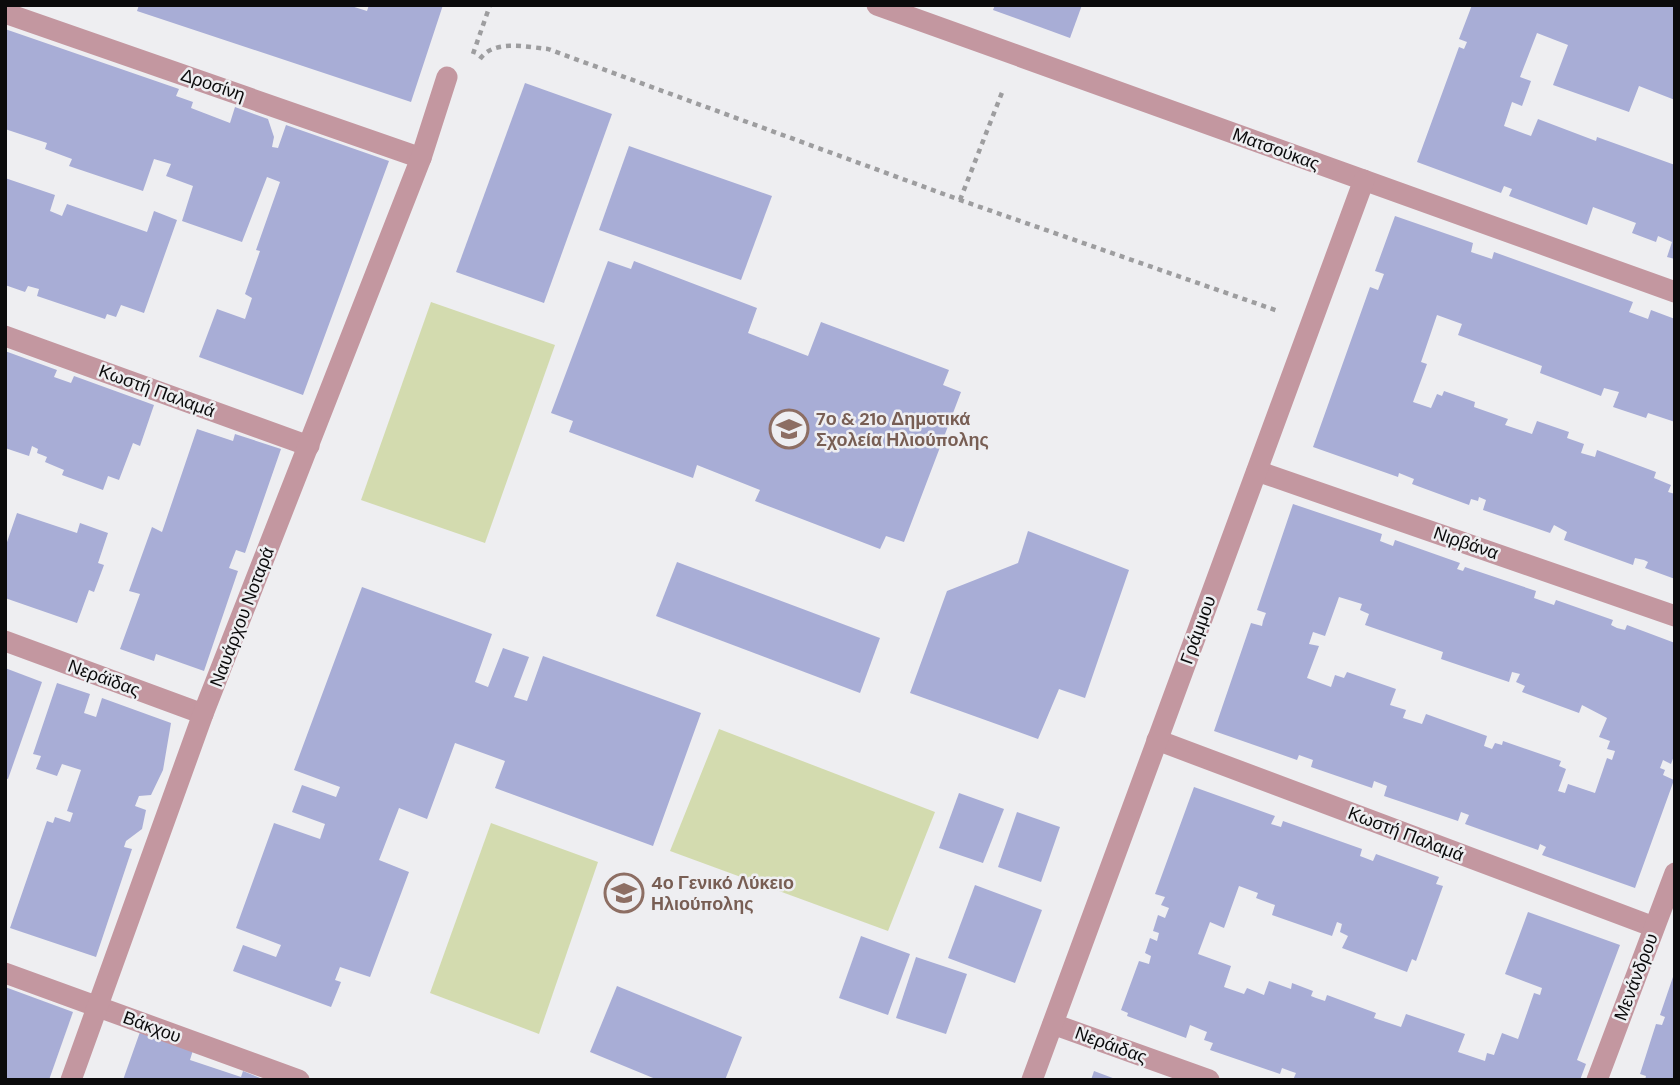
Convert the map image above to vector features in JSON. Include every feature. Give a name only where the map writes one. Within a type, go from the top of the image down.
[{"type":"street","name":"Ματσούκας","points":[[877,5],[1675,292]]},
{"type":"street","name":"Δροσίνη","points":[[5,13],[421,158]]},
{"type":"street","name":"Ναυάρχου Νοταρά","points":[[71,1080],[203,714],[421,158],[455,78]]},
{"type":"street","name":"Γράμμου","points":[[1032,1080],[1364,180]]},
{"type":"street","name":"Κωστή Παλαμά","points":[[5,336],[309,446]]},
{"type":"street","name":"Νιρβάνα","points":[[1257,471],[1675,616]]},
{"type":"street","name":"Νεράϊδας","points":[[5,641],[203,714]]},
{"type":"street","name":"Κωστή Παλαμά","points":[[1157,740],[1654,927]]},
{"type":"street","name":"Μενάνδρου","points":[[1597,1080],[1675,873]]},
{"type":"street","name":"Βάκχου","points":[[5,973],[299,1080]]},
{"type":"street","name":"Νεράιδας","points":[[1053,1024],[1209,1080]]},
{"type":"path","points":[[455,78],[490,5]]},
{"type":"path","points":[[455,78],[474,68],[486,50],[505,46],[548,49],[960,200],[1312,323]]},
{"type":"path","points":[[960,200],[1017,55]]},
{"type":"green space","points":[[431,302],[555,345],[485,543],[361,500]]},
{"type":"green space","points":[[719,729],[935,812],[888,931],[670,851]]},
{"type":"green space","points":[[491,823],[598,862],[539,1034],[430,993]]},
{"type":"building","points":[[139,5],[348,5],[367,11],[369,5],[443,5],[411,102],[137,11]]},
{"type":"building","points":[[995,5],[1082,5],[1070,38],[993,10]]},
{"type":"building","points":[[1472,5],[1675,5],[1675,100],[1639,86],[1629,112],[1553,85],[1568,45],[1537,33],[1520,77],[1531,81],[1522,106],[1512,102],[1504,126],[1531,136],[1538,119],[1596,141],[1597,137],[1675,165],[1675,259],[1667,257],[1672,242],[1658,236],[1656,242],[1632,233],[1636,223],[1593,207],[1587,225],[1509,196],[1512,189],[1504,186],[1501,193],[1417,162],[1459,47],[1464,49],[1467,42],[1459,39]]},
{"type":"building","points":[[5,29],[179,89],[176,96],[193,102],[191,108],[230,123],[235,107],[268,119],[274,137],[272,147],[278,148],[286,125],[389,161],[303,395],[199,357],[217,309],[245,319],[252,298],[245,294],[260,251],[256,250],[280,182],[267,177],[242,242],[182,221],[193,186],[166,176],[171,164],[154,159],[143,191],[69,166],[72,159],[45,149],[47,143],[5,129]]},
{"type":"building","points":[[525,83],[612,114],[544,303],[456,272]]},
{"type":"building","points":[[629,146],[772,196],[741,280],[599,230]]},
{"type":"building","points":[[5,178],[55,195],[50,211],[62,216],[67,204],[147,232],[154,211],[177,220],[144,313],[121,305],[116,317],[107,314],[105,319],[37,296],[39,289],[28,286],[25,292],[5,285]]},
{"type":"building","points":[[1395,216],[1473,243],[1471,252],[1492,259],[1494,252],[1633,302],[1629,312],[1648,319],[1651,310],[1675,319],[1675,422],[1648,413],[1646,418],[1613,407],[1619,392],[1604,388],[1601,396],[1540,373],[1542,366],[1458,335],[1462,324],[1437,315],[1421,362],[1427,364],[1413,402],[1431,408],[1437,394],[1442,396],[1444,391],[1475,402],[1474,407],[1508,419],[1505,425],[1532,434],[1537,421],[1569,432],[1567,438],[1584,444],[1581,453],[1595,457],[1597,450],[1656,472],[1654,478],[1671,485],[1668,492],[1675,494],[1675,579],[1645,568],[1648,562],[1644,560],[1635,558],[1633,565],[1564,540],[1567,532],[1554,525],[1550,533],[1483,510],[1486,500],[1479,497],[1478,501],[1471,499],[1469,505],[1412,484],[1414,479],[1399,473],[1398,477],[1313,447],[1370,287],[1378,290],[1384,274],[1375,271]]},
{"type":"building","points":[[608,261],[631,269],[634,261],[757,308],[748,333],[808,356],[821,322],[949,370],[943,385],[961,392],[904,542],[886,536],[880,549],[755,501],[760,490],[697,465],[693,478],[569,432],[573,421],[551,413]]},
{"type":"building","points":[[5,351],[57,370],[54,377],[71,383],[74,376],[154,405],[140,446],[133,443],[119,480],[108,476],[103,490],[62,475],[64,470],[45,462],[47,457],[37,453],[38,449],[32,446],[29,456],[5,448]]},
{"type":"building","points":[[197,429],[233,441],[235,434],[281,449],[245,553],[236,550],[229,568],[238,571],[204,671],[156,654],[154,661],[120,649],[140,594],[129,591],[152,527],[162,532]]},
{"type":"building","points":[[1293,504],[1382,534],[1380,541],[1393,546],[1395,540],[1460,563],[1457,569],[1463,571],[1465,567],[1536,591],[1534,598],[1554,605],[1556,600],[1613,620],[1611,625],[1617,628],[1625,630],[1627,625],[1675,643],[1675,753],[1671,764],[1663,760],[1660,768],[1665,770],[1663,775],[1674,780],[1635,888],[1542,855],[1546,847],[1540,844],[1538,850],[1465,824],[1469,815],[1461,812],[1458,821],[1384,796],[1387,786],[1374,781],[1372,788],[1311,767],[1313,760],[1299,755],[1297,760],[1214,731],[1251,623],[1262,626],[1266,613],[1257,610]],"holes":[[[1339,597],[1362,604],[1360,610],[1369,614],[1365,625],[1443,652],[1441,659],[1509,682],[1512,672],[1520,674],[1516,682],[1525,686],[1522,692],[1579,713],[1582,705],[1607,718],[1599,737],[1610,741],[1607,749],[1615,751],[1612,760],[1607,758],[1595,793],[1568,784],[1565,793],[1558,791],[1566,769],[1559,766],[1561,761],[1503,741],[1502,745],[1495,743],[1492,749],[1484,746],[1487,736],[1426,714],[1422,724],[1403,718],[1406,710],[1390,705],[1396,689],[1347,672],[1344,678],[1335,675],[1331,687],[1307,678],[1319,646],[1309,644],[1313,632],[1325,636]]]},
{"type":"building","points":[[17,513],[77,533],[80,523],[108,533],[98,563],[104,565],[94,592],[89,590],[77,623],[5,598],[5,548]]},
{"type":"building","points":[[1028,531],[1129,570],[1085,698],[1059,689],[1038,739],[910,693],[947,591],[1018,563]]},
{"type":"building","points":[[677,562],[880,638],[860,693],[656,616]]},
{"type":"building","points":[[362,587],[492,634],[475,682],[488,687],[503,648],[529,657],[514,697],[527,701],[543,656],[701,713],[653,846],[495,788],[505,761],[455,743],[427,819],[399,808],[379,860],[409,872],[370,977],[340,967],[335,980],[341,982],[331,1007],[233,971],[243,945],[276,957],[281,945],[236,928],[274,823],[320,839],[325,824],[292,812],[302,785],[336,797],[340,787],[294,770]]},
{"type":"building","points":[[5,668],[42,682],[8,779],[5,778]]},
{"type":"building","points":[[57,683],[90,694],[84,713],[96,717],[102,698],[171,723],[163,770],[151,795],[139,796],[135,806],[146,810],[142,829],[126,841],[124,847],[132,849],[96,957],[10,928],[47,821],[53,823],[55,817],[70,822],[73,813],[67,811],[81,770],[62,764],[57,776],[36,769],[41,756],[33,754]]},
{"type":"building","points":[[1194,787],[1275,816],[1271,824],[1281,827],[1283,821],[1362,849],[1360,856],[1373,861],[1376,854],[1439,877],[1436,884],[1443,886],[1416,961],[1412,959],[1407,972],[1342,948],[1348,936],[1340,932],[1342,924],[1337,922],[1332,936],[1272,915],[1275,905],[1256,898],[1258,893],[1239,886],[1224,928],[1210,922],[1198,954],[1231,966],[1224,987],[1244,994],[1247,988],[1264,995],[1269,981],[1291,989],[1292,983],[1313,991],[1311,996],[1325,1001],[1327,995],[1376,1013],[1374,1018],[1401,1027],[1406,1014],[1465,1034],[1458,1052],[1485,1061],[1487,1053],[1494,1055],[1502,1033],[1518,1039],[1534,993],[1540,995],[1542,988],[1505,974],[1528,912],[1620,945],[1577,1060],[1586,1064],[1580,1080],[1293,1080],[1296,1073],[1282,1068],[1280,1074],[1210,1050],[1213,1043],[1204,1040],[1207,1032],[1190,1025],[1186,1038],[1127,1016],[1128,1013],[1121,1010],[1139,961],[1149,964],[1151,956],[1145,953],[1150,938],[1157,941],[1159,933],[1153,931],[1158,915],[1165,918],[1169,908],[1161,905],[1165,897],[1155,894]]},
{"type":"building","points":[[959,793],[1004,809],[983,863],[939,848]]},
{"type":"building","points":[[1017,812],[1060,827],[1041,882],[998,867]]},
{"type":"building","points":[[975,885],[1042,910],[1015,983],[948,958]]},
{"type":"building","points":[[861,936],[910,954],[888,1015],[839,998]]},
{"type":"building","points":[[916,957],[967,974],[946,1034],[896,1018]]},
{"type":"building","points":[[1674,974],[1675,1080],[1645,1080],[1646,1076],[1640,1074],[1656,1024],[1662,1025],[1665,1017],[1660,1015]]},
{"type":"building","points":[[617,986],[742,1037],[725,1080],[658,1080],[590,1052]]},
{"type":"building","points":[[5,987],[73,1012],[49,1080],[5,1080]]},
{"type":"building","points":[[140,1032],[193,1050],[190,1060],[241,1077],[243,1071],[265,1080],[123,1080]]},
{"type":"building","points":[[1094,1071],[1118,1080],[1091,1080]]},
{"type":"place","name":"7ο & 21ο Δημοτικά Σχολεία Ηλιούπολης","points":[[789,429]]},
{"type":"place","name":"4ο Γενικό Λύκειο Ηλιούπολης","points":[[624,893]]}]
